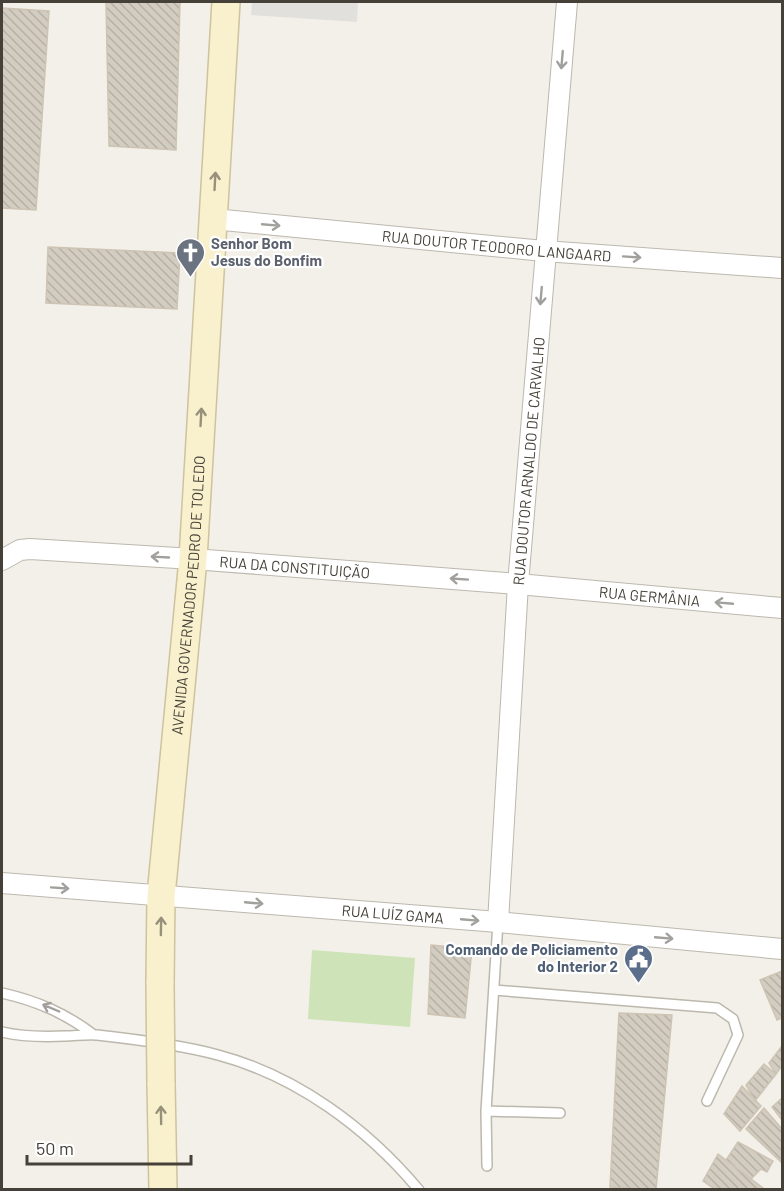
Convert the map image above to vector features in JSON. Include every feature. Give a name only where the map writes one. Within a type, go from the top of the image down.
[{"type":"main road","name":"AVENIDA GOVERNADOR PEDRO DE TOLEDO","points":[[163,1190],[161,896],[193,559],[226,2]]},
{"type":"street","name":"RUA DOUTOR ARNALDO DE CARVALHO","points":[[498,922],[518,584],[544,251],[567,2]]},
{"type":"street","name":"RUA DOUTOR TEODORO LANGAARD","points":[[213,219],[544,251],[783,268]]},
{"type":"street","name":"RUA DA CONSTITUIÇÃO","points":[[2,560],[24,549],[193,559],[518,584]]},
{"type":"street","name":"RUA GERMÂNIA","points":[[518,584],[783,608]]},
{"type":"street","name":"RUA LUÍZ GAMA","points":[[2,884],[498,922],[783,949]]},
{"type":"lane","points":[[487,1166],[486,1111],[498,922]]},
{"type":"lane","points":[[494,990],[717,1008],[733,1019],[738,1035],[707,1101]]},
{"type":"lane","points":[[2,993],[51,1007],[69,1016],[94,1035]]},
{"type":"lane","points":[[2,1032],[22,1036],[94,1035],[217,1054],[259,1069],[303,1092],[359,1130],[399,1166],[419,1190]]},
{"type":"lane","points":[[486,1111],[560,1113]]},
{"type":"green space","points":[[312,950],[415,958],[410,1027],[308,1019]]},
{"type":"shaded area","points":[[252,2],[358,2],[357,22],[251,15]]},
{"type":"building","points":[[106,2],[180,2],[176,150],[109,146]]},
{"type":"building","points":[[2,8],[49,11],[36,210],[2,208]]},
{"type":"building","points":[[48,247],[180,253],[177,309],[46,303]]},
{"type":"building","points":[[431,945],[472,949],[465,1018],[428,1014]]},
{"type":"building","points":[[782,971],[782,1018],[777,1020],[760,980]]},
{"type":"building","points":[[619,1013],[672,1015],[656,1190],[610,1187]]},
{"type":"building","points":[[782,1046],[782,1066],[776,1074],[769,1063]]},
{"type":"building","points":[[764,1064],[776,1074],[755,1101],[746,1085]]},
{"type":"building","points":[[742,1086],[761,1106],[740,1131],[724,1114]]},
{"type":"building","points":[[782,1098],[782,1120],[772,1107]]},
{"type":"building","points":[[764,1108],[782,1129],[781,1162],[746,1129]]},
{"type":"building","points":[[738,1142],[773,1161],[767,1172],[761,1169],[751,1179],[726,1160]]},
{"type":"building","points":[[718,1154],[763,1188],[762,1190],[716,1190],[703,1181]]},
{"type":"place","name":"Senhor Bom Jesus do Bonfim","points":[[190,278]]},
{"type":"place","name":"Comando de Policiamento do Interior 2","points":[[639,984]]}]
